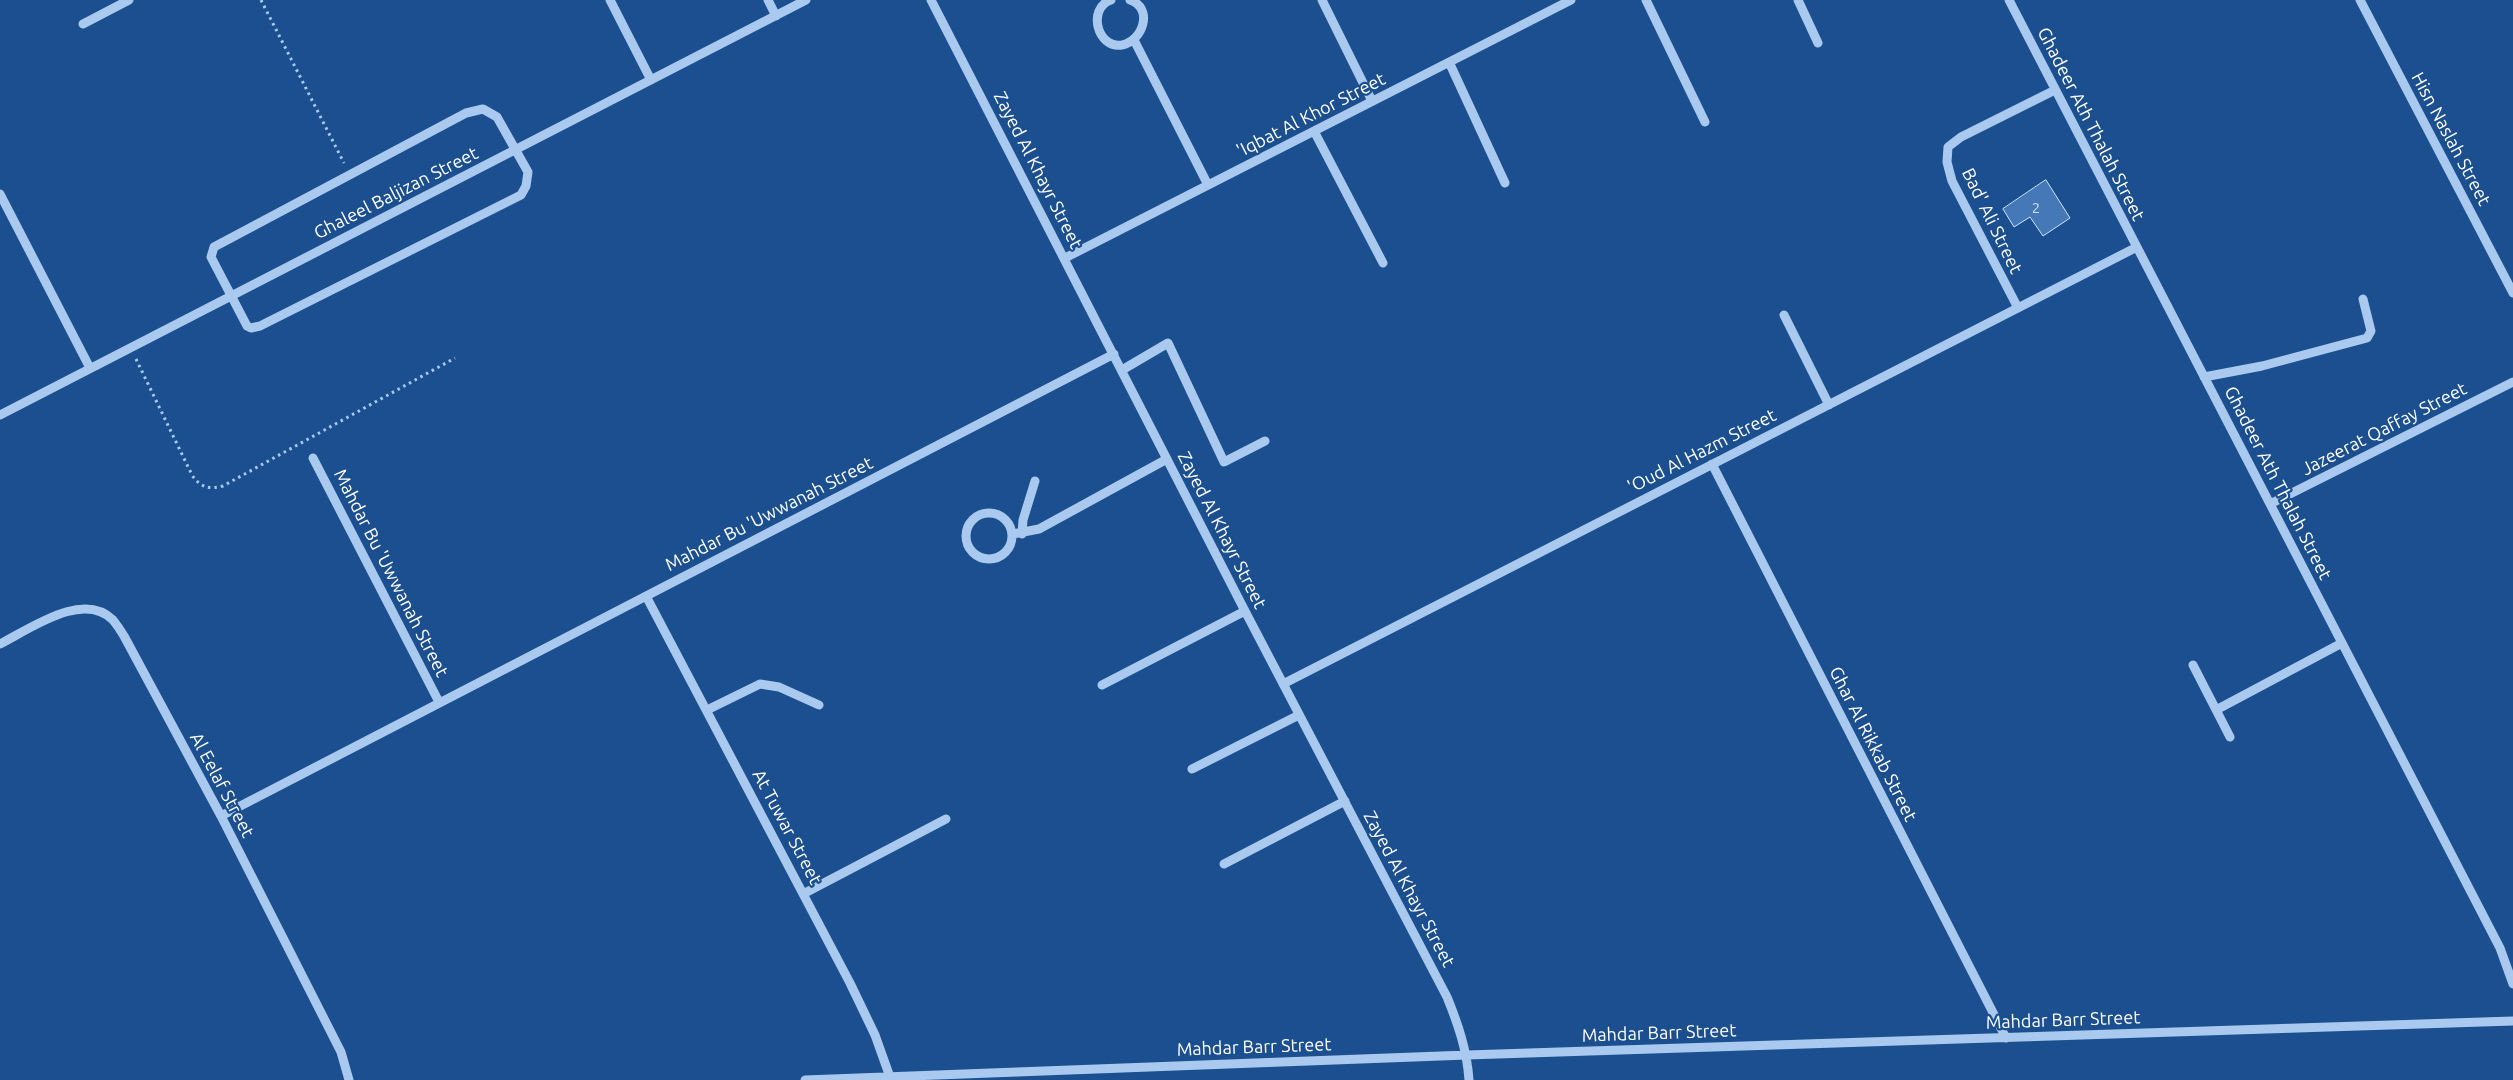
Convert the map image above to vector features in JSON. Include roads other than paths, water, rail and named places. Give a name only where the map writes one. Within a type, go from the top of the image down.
[{"type":"street","points":[[83,24],[129,0]]},
{"type":"street","points":[[610,0],[650,80]]},
{"type":"street","points":[[768,0],[776,16]]},
{"type":"street","name":"Ghaleel Baljizan Street","points":[[0,415],[806,0]]},
{"type":"street","name":"Zayed Al Khayr Street","points":[[931,0],[1245,611],[1447,997],[1460,1029],[1467,1055],[1469,1080]]},
{"type":"street","points":[[1111,0],[1106,2],[1097,14],[1097,28],[1106,40],[1120,45],[1134,40],[1143,28],[1143,14],[1134,1],[1130,0]]},
{"type":"street","points":[[1322,0],[1372,102]]},
{"type":"street","name":"'Iqbat Al Khor Street","points":[[1065,258],[1571,0]]},
{"type":"street","points":[[1646,0],[1705,122]]},
{"type":"street","points":[[1798,0],[1818,43]]},
{"type":"street","name":"Ghadeer Ath Thalah Street","points":[[2009,0],[2500,948],[2513,984]]},
{"type":"street","name":"Hisn Naslah Street","points":[[2360,0],[2513,293]]},
{"type":"street","points":[[1134,40],[1208,185]]},
{"type":"street","points":[[1449,62],[1505,184]]},
{"type":"street","name":"Bad' Ali Street","points":[[2018,308],[1952,180],[1947,162],[1948,147],[1962,137],[2055,90]]},
{"type":"street","points":[[483,109],[497,117],[516,149],[528,172],[528,179],[520,195],[256,328],[246,326],[211,257],[214,248],[350,174],[474,110],[483,109]]},
{"type":"street","points":[[1314,131],[1383,263]]},
{"type":"street","points":[[0,194],[90,368]]},
{"type":"street","name":"'Oud Al Hazm Street","points":[[1283,684],[2137,247]]},
{"type":"street","points":[[2204,377],[2262,366],[2366,338],[2371,331],[2363,299]]},
{"type":"street","points":[[1784,315],[1828,404]]},
{"type":"street","points":[[1122,370],[1168,343],[1224,462],[1265,442]]},
{"type":"street","name":"Mahdar Bu 'Uwwanah Street","points":[[221,816],[1114,354]]},
{"type":"street","name":"Jazeerat Qaffay Street","points":[[2270,504],[2513,382]]},
{"type":"street","name":"Mahdar Bu 'Uwwanah Street","points":[[313,458],[439,702]]},
{"type":"street","points":[[1017,534],[1039,529],[1167,459]]},
{"type":"street","name":"Ghar Al Rikkab Street","points":[[1712,464],[2006,1038]]},
{"type":"street","points":[[1017,534],[1007,521],[994,513],[980,515],[969,524],[966,538],[972,552],[985,559],[999,558],[1010,548],[1017,534],[1035,481]]},
{"type":"street","name":"At Tuwar Street","points":[[646,596],[875,1035],[890,1077]]},
{"type":"street","name":"Al Eelaf Street","points":[[0,644],[75,608],[95,610],[112,620],[124,636],[221,816],[329,1027],[341,1052],[349,1080]]},
{"type":"street","points":[[1102,685],[1245,611]]},
{"type":"street","points":[[2216,710],[2342,644]]},
{"type":"street","points":[[2193,665],[2230,737]]},
{"type":"street","points":[[707,710],[760,684],[778,687],[819,705]]},
{"type":"street","points":[[1192,769],[1299,715]]},
{"type":"street","points":[[1224,864],[1345,801]]},
{"type":"street","points":[[803,894],[946,819]]},
{"type":"street","name":"Mahdar Barr Street","points":[[805,1080],[1467,1055],[2513,1022]]}]
